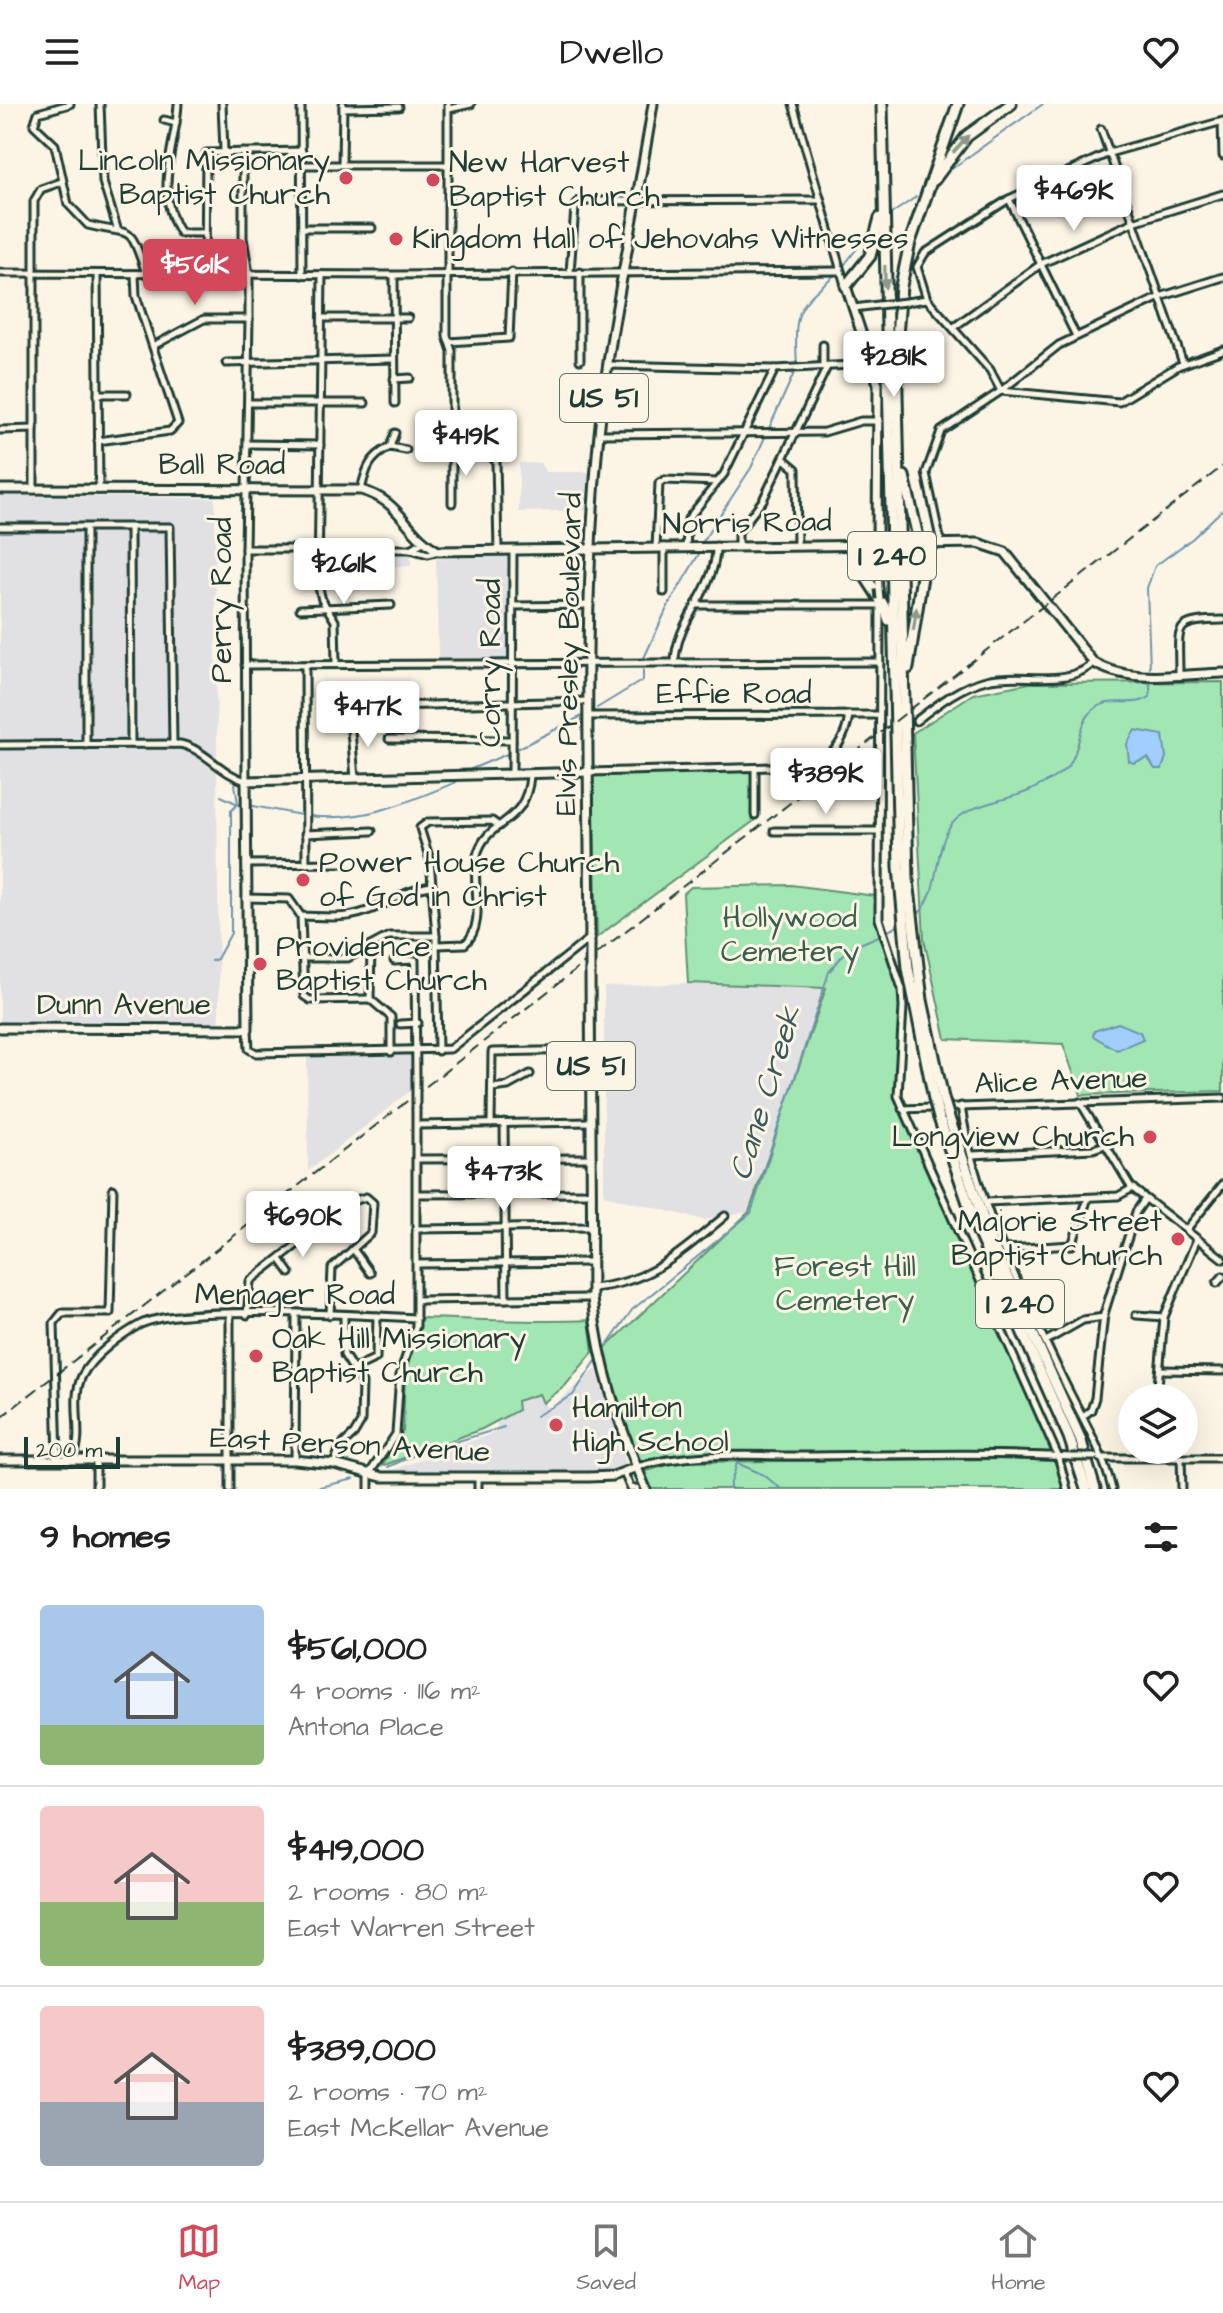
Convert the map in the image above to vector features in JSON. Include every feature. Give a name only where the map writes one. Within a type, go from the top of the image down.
[{"type":"highway","name":"I 240","points":[[882,104],[893,638],[908,928],[918,1028],[978,1232],[1063,1423],[1086,1489]]},
{"type":"highway","points":[[923,197],[967,136],[1011,104]]},
{"type":"highway","name":"I 240","points":[[907,911],[896,349],[900,295],[923,197],[957,107]]},
{"type":"highway","points":[[846,286],[870,256],[884,199]]},
{"type":"highway","points":[[898,447],[918,544],[926,550],[904,695]]},
{"type":"highway","points":[[852,546],[854,555],[883,599],[893,638]]},
{"type":"highway","name":"I 240","points":[[944,1118],[990,1239],[1080,1438],[1095,1489]]},
{"type":"main road","name":"Elvis Presley Boulevard","points":[[646,1489],[616,1418],[598,1350],[592,1298],[589,701],[592,548],[599,434],[623,271],[653,104]]},
{"type":"main road","points":[[846,286],[878,384],[880,545]]},
{"type":"main road","name":"Ball Road","points":[[0,489],[361,490],[388,501],[423,542]]},
{"type":"main road","points":[[423,542],[438,551]]},
{"type":"main road","name":"Norris Road","points":[[438,551],[978,543],[1005,552],[1094,662]]},
{"type":"main road","points":[[1094,662],[1105,669],[1144,675],[1223,673]]},
{"type":"main road","points":[[246,781],[530,776],[590,772]]},
{"type":"main road","name":"Perry Road","points":[[246,781],[248,1029]]},
{"type":"main road","points":[[227,1029],[244,1016],[247,995]]},
{"type":"main road","name":"Dunn Avenue","points":[[0,1028],[248,1029]]},
{"type":"main road","name":"East Person Avenue","points":[[0,1460],[295,1460],[334,1464],[369,1474],[478,1477],[589,1477],[624,1473],[637,1467]]},
{"type":"street","points":[[70,104],[38,113],[34,118],[38,131],[55,145],[68,204],[79,220],[100,229],[117,228]]},
{"type":"street","points":[[100,104],[103,182],[117,228],[135,242],[146,273]]},
{"type":"street","points":[[178,104],[167,164],[169,200],[177,229],[184,233],[205,233]]},
{"type":"street","points":[[222,104],[224,151]]},
{"type":"street","points":[[301,104],[302,275]]},
{"type":"street","points":[[452,503],[447,273],[448,106],[471,104]]},
{"type":"street","points":[[793,104],[846,286]]},
{"type":"street","points":[[342,164],[343,106],[399,107]]},
{"type":"street","points":[[164,120],[176,123]]},
{"type":"street","points":[[1001,391],[1000,383],[927,299],[917,267],[920,257],[1009,199],[1109,153],[1223,122],[1223,156]]},
{"type":"street","points":[[1101,129],[1183,363]]},
{"type":"street","points":[[205,274],[206,153],[302,151]]},
{"type":"street","name":"Perry Road","points":[[243,152],[243,238],[249,274],[246,781]]},
{"type":"street","points":[[302,165],[449,165]]},
{"type":"street","points":[[34,489],[35,194],[61,182]]},
{"type":"street","points":[[953,327],[1041,264],[1133,222],[1223,194]]},
{"type":"street","points":[[1009,199],[1076,336]]},
{"type":"street","points":[[570,272],[576,204],[579,201],[821,200]]},
{"type":"street","points":[[302,228],[372,228]]},
{"type":"street","points":[[0,273],[394,275],[841,271]]},
{"type":"street","points":[[449,342],[509,338],[512,272]]},
{"type":"street","points":[[580,272],[580,360]]},
{"type":"street","points":[[97,274],[99,490]]},
{"type":"street","points":[[98,441],[175,428],[178,418],[136,296],[135,274]]},
{"type":"street","points":[[322,275],[319,593],[336,629],[336,663]]},
{"type":"street","points":[[394,275],[395,403]]},
{"type":"street","points":[[941,543],[926,473],[941,431],[1001,391],[1059,345],[1160,297],[1223,277]]},
{"type":"street","points":[[854,308],[927,299]]},
{"type":"street","points":[[322,318],[408,318]]},
{"type":"street","points":[[153,346],[204,319],[249,319]]},
{"type":"street","points":[[738,546],[738,532],[757,510],[784,459],[825,367],[823,345]]},
{"type":"street","points":[[1001,391],[1119,402],[1183,363],[1223,350]]},
{"type":"street","points":[[226,363],[394,359]]},
{"type":"street","points":[[609,365],[775,369],[873,363]]},
{"type":"street","points":[[686,547],[688,519],[718,482],[775,369]]},
{"type":"street","points":[[394,379],[410,378]]},
{"type":"street","points":[[98,394],[127,394]]},
{"type":"street","points":[[248,403],[365,403]]},
{"type":"street","points":[[599,434],[824,432],[861,421],[879,421]]},
{"type":"street","points":[[0,430],[34,429]]},
{"type":"street","points":[[361,490],[369,462],[390,447],[395,433]]},
{"type":"street","points":[[248,444],[320,445]]},
{"type":"street","points":[[390,447],[406,450]]},
{"type":"street","points":[[452,454],[490,456],[496,461],[498,550]]},
{"type":"street","points":[[784,459],[796,469],[797,546]]},
{"type":"street","points":[[664,592],[659,483],[665,480],[718,482]]},
{"type":"street","points":[[0,527],[170,527],[173,744]]},
{"type":"street","points":[[86,528],[86,745]]},
{"type":"street","points":[[130,528],[131,744]]},
{"type":"street","name":"Norris Road","points":[[411,549],[423,542]]},
{"type":"street","points":[[880,545],[880,928],[902,989],[898,1096],[1058,1456],[1067,1489]]},
{"type":"street","points":[[675,663],[678,638],[713,575],[716,546]]},
{"type":"street","name":"Norris Road","points":[[245,549],[411,549],[428,554],[438,551]]},
{"type":"street","name":"Corry Road","points":[[512,775],[513,550]]},
{"type":"street","points":[[696,605],[880,602]]},
{"type":"street","points":[[300,609],[391,605]]},
{"type":"street","points":[[514,606],[591,605]]},
{"type":"street","points":[[1179,674],[1179,632],[1184,625],[1191,621],[1223,620]]},
{"type":"street","points":[[245,665],[879,662]]},
{"type":"street","points":[[916,721],[944,699],[984,680],[1078,675],[1094,662]]},
{"type":"street","points":[[305,664],[306,864]]},
{"type":"street","points":[[355,779],[350,719],[354,713],[391,706],[589,701]]},
{"type":"street","points":[[590,772],[802,768],[825,759],[847,734],[849,715]]},
{"type":"street","name":"Effie Road","points":[[589,716],[878,715]]},
{"type":"street","points":[[389,739],[512,740]]},
{"type":"street","points":[[0,745],[173,744],[191,747],[229,775],[246,781]]},
{"type":"street","points":[[755,768],[755,815]]},
{"type":"street","name":"Corry Road","points":[[437,945],[465,944],[471,938],[477,904],[474,881],[478,850],[499,826],[525,804],[530,776]]},
{"type":"street","points":[[438,1051],[437,945],[430,860],[420,828],[423,823],[442,822],[492,821],[499,826]]},
{"type":"street","points":[[305,834],[372,831]]},
{"type":"street","points":[[774,831],[878,831]]},
{"type":"street","points":[[246,864],[343,863]]},
{"type":"street","points":[[301,916],[354,915],[417,888],[432,886]]},
{"type":"street","points":[[246,898],[289,899],[301,916],[304,996],[310,1000],[370,999],[391,1017],[391,1052],[450,1049],[590,942]]},
{"type":"street","points":[[301,958],[348,958],[389,936],[436,936]]},
{"type":"street","points":[[370,999],[371,946]]},
{"type":"street","points":[[369,1489],[369,1474],[396,1434],[400,1374],[416,1318],[417,1300],[418,1023],[415,960],[394,961]]},
{"type":"street","points":[[400,1024],[418,1023]]},
{"type":"street","name":"Perry Road","points":[[248,1029],[249,1049],[256,1053],[391,1052]]},
{"type":"street","points":[[491,1124],[492,1052],[591,1050]]},
{"type":"street","points":[[492,1088],[508,1086],[530,1074]]},
{"type":"street","name":"Alice Avenue","points":[[902,1109],[1223,1098]]},
{"type":"street","points":[[1080,1102],[1133,1188],[1223,1259]]},
{"type":"street","points":[[961,1106],[986,1202],[1046,1341],[1103,1458],[1112,1489]]},
{"type":"street","points":[[417,1125],[591,1122]]},
{"type":"street","points":[[504,1123],[506,1299]]},
{"type":"street","points":[[972,1155],[1093,1149],[1105,1145]]},
{"type":"street","points":[[416,1159],[592,1158]]},
{"type":"street","points":[[1186,1231],[1223,1184]]},
{"type":"street","points":[[986,1202],[1122,1196],[1133,1188]]},
{"type":"street","points":[[58,1459],[57,1316],[110,1313],[113,1189]]},
{"type":"street","points":[[417,1194],[592,1193]]},
{"type":"street","points":[[1006,1249],[1072,1245],[1088,1198]]},
{"type":"street","points":[[247,1315],[250,1281],[353,1201],[370,1199],[371,1233],[332,1268],[330,1315]]},
{"type":"street","points":[[1083,1416],[1091,1410],[1095,1398],[1104,1317],[1136,1212],[1145,1199]]},
{"type":"street","points":[[592,1288],[628,1284],[645,1277],[725,1216]]},
{"type":"street","points":[[417,1229],[592,1227]]},
{"type":"street","points":[[1158,1384],[1164,1317],[1197,1239]]},
{"type":"street","points":[[353,1249],[370,1273]]},
{"type":"street","points":[[280,1259],[290,1273]]},
{"type":"street","points":[[417,1264],[592,1262]]},
{"type":"street","points":[[1217,1283],[1223,1276]]},
{"type":"street","name":"Menager Road","points":[[417,1300],[592,1298]]},
{"type":"street","points":[[230,1315],[230,1489]]},
{"type":"street","name":"Menager Road","points":[[72,1460],[78,1449],[77,1397],[83,1374],[99,1355],[142,1324],[173,1317],[230,1315],[416,1318]]},
{"type":"street","points":[[295,1460],[296,1315]]},
{"type":"street","points":[[1136,1315],[1164,1317]]},
{"type":"street","points":[[334,1464],[340,1447],[361,1422],[362,1383],[344,1355],[344,1316]]},
{"type":"street","points":[[355,1368],[376,1358],[377,1316]]},
{"type":"street","points":[[1046,1341],[1083,1320],[1104,1317]]},
{"type":"street","points":[[1160,1370],[1223,1371]]},
{"type":"street","name":"East Person Avenue","points":[[637,1467],[672,1458],[733,1456],[1118,1458]]},
{"type":"street","name":"East Person Avenue","points":[[1198,1458],[1223,1458]]},
{"type":"street","points":[[96,1460],[96,1489]]},
{"type":"street","points":[[1181,1464],[1182,1489]]},
{"type":"street","points":[[624,1473],[631,1489],[637,1489]]},
{"type":"street","points":[[478,1477],[478,1489]]},
{"type":"shaded area","points":[[519,463],[540,463],[546,472],[592,472],[591,510],[519,512]]},
{"type":"shaded area","points":[[0,496],[215,498],[219,1022],[0,1023]]},
{"type":"shaded area","points":[[411,554],[411,566],[392,566],[392,583],[326,583],[326,555]]},
{"type":"shaded area","points":[[507,556],[507,659],[438,659],[436,559]]},
{"type":"shaded area","points":[[688,983],[826,988],[749,1212],[704,1220],[604,1195],[604,987]]},
{"type":"shaded area","points":[[414,1055],[414,1088],[308,1171],[307,1057]]},
{"type":"shaded area","name":"Hamilton High School","points":[[596,1369],[627,1467],[604,1472],[387,1472],[499,1431],[495,1420],[517,1401],[539,1393],[548,1410]]},
{"type":"green space","points":[[1223,682],[1223,1091],[1081,1095],[1063,1044],[946,1039],[924,939],[913,733],[973,694],[1030,683]]},
{"type":"green space","points":[[752,771],[754,821],[597,937],[593,775]]},
{"type":"green space","name":"Forest Hill Cemetery","points":[[791,885],[875,896],[876,924],[900,990],[897,1102],[1054,1454],[666,1455],[639,1463],[602,1351],[749,1212],[826,988],[688,983],[683,894],[691,887]]},
{"type":"green space","points":[[421,1318],[589,1320],[593,1352],[565,1386],[543,1403],[539,1394],[517,1401],[518,1410],[482,1429],[382,1466],[403,1431],[405,1373]]},
{"type":"green space","points":[[1055,1461],[1064,1489],[652,1489],[644,1472],[677,1462]]},
{"type":"water","points":[[1135,730],[1163,735],[1166,757],[1162,769],[1155,769],[1148,758],[1133,763],[1129,761],[1127,744]]},
{"type":"water","points":[[1118,1023],[1140,1032],[1143,1039],[1117,1050],[1093,1036],[1094,1031]]},
{"type":"waterway","points":[[944,174],[1043,104]]},
{"type":"waterway","points":[[891,214],[916,197]]},
{"type":"waterway","points":[[842,268],[874,226]]},
{"type":"waterway","points":[[797,365],[796,333],[800,312],[805,303],[837,273]]},
{"type":"waterway","points":[[703,541],[751,468],[795,371]]},
{"type":"waterway","name":"Cane Creek","points":[[1150,668],[1147,588],[1155,566],[1193,538],[1223,509]]},
{"type":"waterway","points":[[644,658],[668,606],[699,554]]},
{"type":"waterway","points":[[597,708],[643,680],[643,670]]},
{"type":"waterway","name":"Cane Creek","points":[[918,914],[931,894],[942,846],[952,824],[968,811],[1022,794],[1058,775],[1071,762],[1084,722],[1092,711],[1106,703],[1136,702],[1150,697],[1150,680]]},
{"type":"waterway","points":[[517,749],[584,715]]},
{"type":"waterway","points":[[469,770],[507,754]]},
{"type":"waterway","points":[[309,816],[366,814],[456,782]]},
{"type":"waterway","points":[[211,961],[217,959],[231,933],[231,811],[238,804],[235,784]]},
{"type":"waterway","points":[[221,796],[240,805]]},
{"type":"waterway","points":[[253,806],[301,815]]},
{"type":"waterway","name":"Cane Creek","points":[[886,932],[902,924]]},
{"type":"waterway","name":"Cane Creek","points":[[604,1350],[632,1310],[751,1213],[829,972],[848,949],[881,935]]},
{"type":"waterway","name":"Cane Creek","points":[[536,1416],[573,1395],[598,1358]]},
{"type":"waterway","name":"Cane Creek","points":[[388,1467],[419,1453],[504,1427]]},
{"type":"waterway","points":[[729,1489],[737,1463],[764,1475],[781,1489]]},
{"type":"waterway","name":"Cane Creek","points":[[311,1489],[354,1479]]},
{"type":"railway","points":[[0,1418],[1223,466]]},
{"type":"place","name":"Lincoln Missionary Baptist Church","points":[[346,178]]},
{"type":"place","name":"New Harvest Baptist Church","points":[[433,180]]},
{"type":"place","name":"Kingdom Hall of Jehovahs Witnesses","points":[[396,239]]},
{"type":"place","name":"Power House Church of God in Christ","points":[[303,880]]},
{"type":"place","name":"Providence Baptist Church","points":[[260,964]]},
{"type":"place","name":"Longview Church","points":[[1150,1137]]},
{"type":"place","name":"Majorie Street Baptist Church","points":[[1178,1239]]},
{"type":"place","name":"Oak Hill Missionary Baptist Church","points":[[256,1356]]},
{"type":"place","name":"Hamilton High School","points":[[556,1425]]},
{"type":"park label","name":"Hollywood Cemetery","points":[[790,935]]}]
